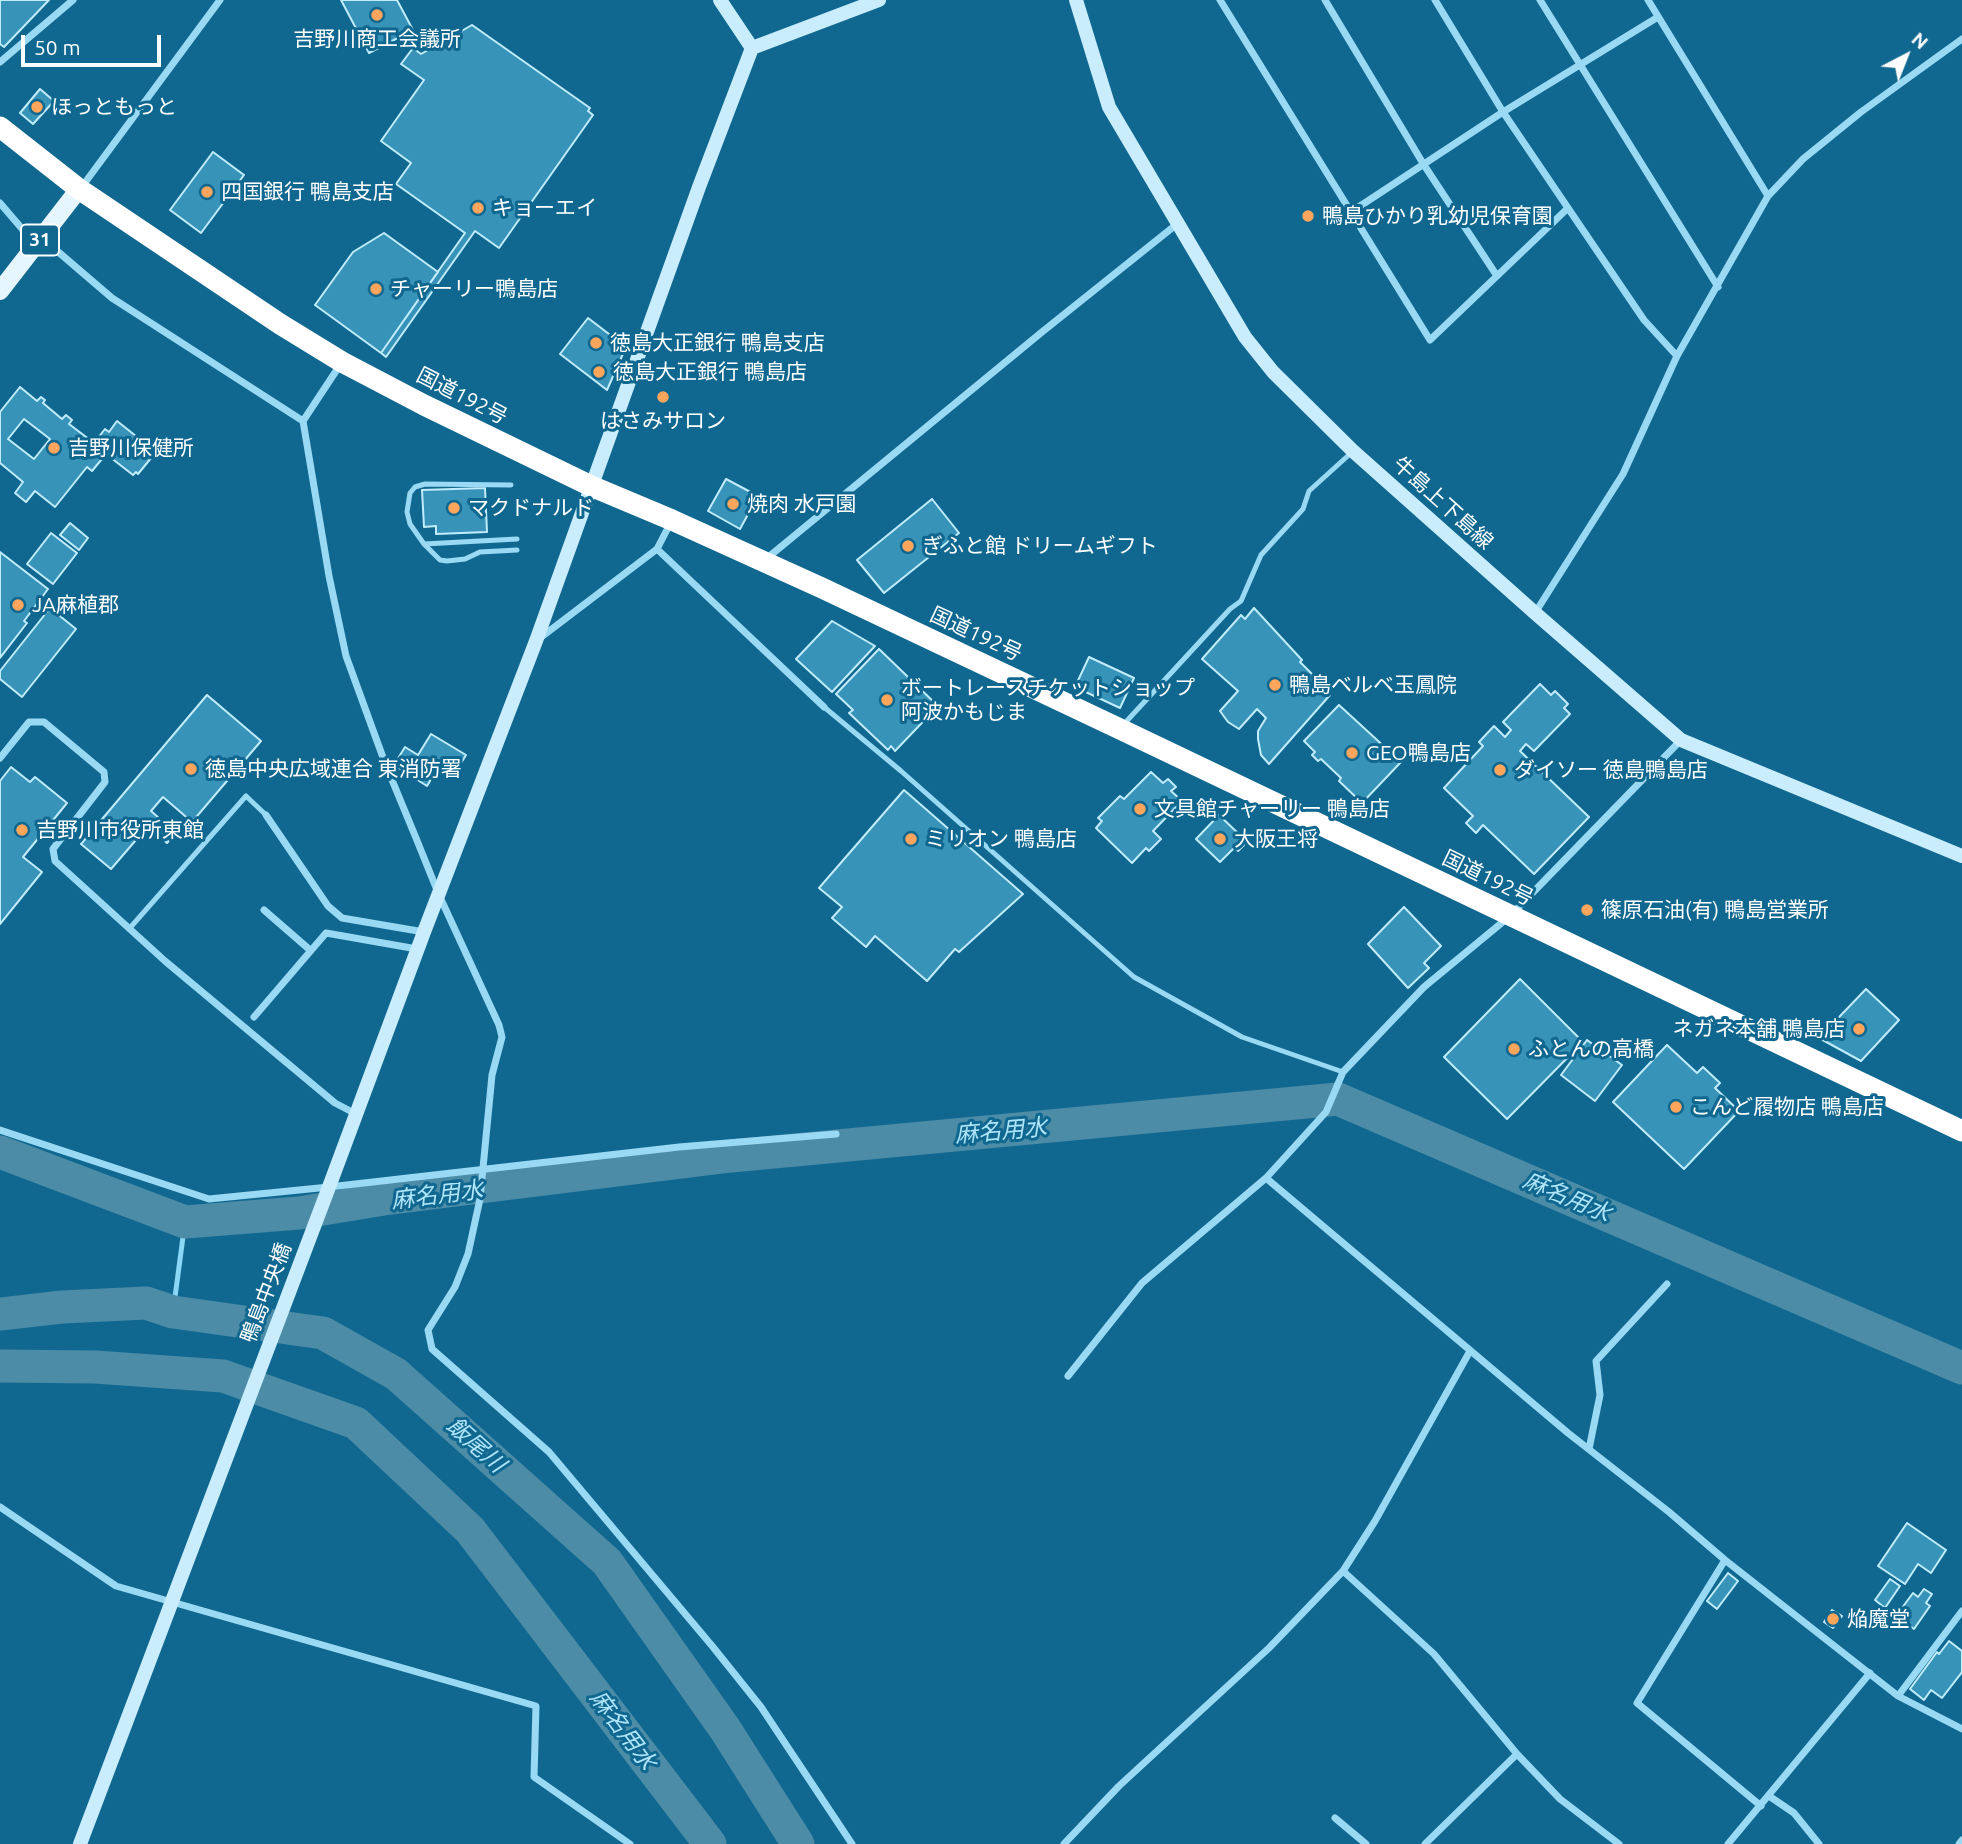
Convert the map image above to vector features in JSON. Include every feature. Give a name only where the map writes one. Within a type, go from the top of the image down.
[{"type":"highway","name":"国道192号","points":[[0,127],[79,189],[280,324],[342,362],[424,405],[591,486],[764,562],[1120,729],[1962,1131]]},
{"type":"main road","name":"31","points":[[0,291],[79,189]]},
{"type":"street","points":[[0,62],[73,0]]},
{"type":"street","points":[[79,189],[220,0]]},
{"type":"street","points":[[720,0],[752,48],[879,0]]},
{"type":"street","name":"牛島上下島線","points":[[1076,0],[1109,107],[1245,337],[1273,372],[1353,451],[1681,740],[1962,856]]},
{"type":"street","points":[[1220,0],[1430,340],[1568,208]]},
{"type":"street","points":[[1325,0],[1424,164],[1497,276]]},
{"type":"street","points":[[1435,0],[1503,112],[1644,320],[1676,356]]},
{"type":"street","points":[[1540,0],[1718,287]]},
{"type":"street","points":[[1648,0],[1768,196]]},
{"type":"street","points":[[1351,212],[1503,112],[1658,17]]},
{"type":"street","points":[[1535,614],[1623,474],[1676,356],[1768,196],[1803,159],[1861,111],[1962,38]]},
{"type":"street","name":"鴨島中央橋","points":[[80,1844],[327,1194],[417,949],[536,641],[752,48]]},
{"type":"street","points":[[0,203],[38,242],[112,298],[303,421]]},
{"type":"street","points":[[764,562],[1042,332],[1178,224]]},
{"type":"street","points":[[342,362],[303,421],[346,656],[385,763],[439,895],[499,1024],[502,1037],[492,1075],[480,1199],[464,1265],[455,1287],[428,1330],[432,1349],[549,1452],[761,1707],[852,1844]]},
{"type":"street","points":[[536,641],[657,549],[672,520]]},
{"type":"street","points":[[657,549],[824,707]]},
{"type":"street","points":[[0,758],[29,722],[44,722],[104,772],[105,782],[53,849],[55,861],[129,929],[335,1103],[357,1114]]},
{"type":"street","points":[[1068,1377],[1142,1283],[1266,1178],[1326,1112],[1343,1072],[1424,986],[1510,916],[1681,740]]},
{"type":"street","points":[[267,815],[328,906],[342,918],[424,932]]},
{"type":"street","points":[[264,910],[310,950]]},
{"type":"street","points":[[254,1017],[326,933],[417,949]]},
{"type":"street","points":[[0,1130],[209,1199],[327,1194],[680,1147],[836,1134]]},
{"type":"street","points":[[1266,1178],[1470,1351],[1725,1560],[1898,1696],[1962,1729]]},
{"type":"street","points":[[1589,1449],[1600,1395],[1596,1361],[1667,1284]]},
{"type":"street","points":[[1064,1844],[1119,1786],[1269,1648],[1343,1571],[1375,1521],[1470,1351]]},
{"type":"street","points":[[0,1507],[116,1586],[536,1706],[534,1777],[630,1844]]},
{"type":"street","points":[[1725,1560],[1637,1703],[1761,1806]]},
{"type":"street","points":[[1343,1571],[1434,1654],[1517,1754],[1560,1799],[1619,1844]]},
{"type":"street","points":[[1898,1696],[1962,1611]]},
{"type":"street","points":[[1728,1844],[1870,1673]]},
{"type":"street","points":[[1425,1844],[1517,1754]]},
{"type":"street","points":[[1769,1796],[1794,1813],[1819,1844]]},
{"type":"street","points":[[1335,1818],[1366,1844]]},
{"type":"lane","points":[[1120,729],[1230,609],[1241,601],[1261,555],[1303,509],[1309,491],[1353,451]]},
{"type":"lane","points":[[511,485],[425,484],[415,487],[410,494],[407,512],[410,524],[440,560],[465,559],[480,552],[517,550]]},
{"type":"lane","points":[[424,544],[517,540]]},
{"type":"lane","points":[[824,707],[901,771],[1133,977],[1242,1037],[1343,1072]]},
{"type":"lane","points":[[129,929],[246,796],[267,815]]},
{"type":"building","points":[[0,0],[49,0],[4,47],[0,44]]},
{"type":"building","name":"吉野川商工会議所","points":[[341,0],[397,0],[413,30],[369,53]]},
{"type":"building","name":"キョーエイ","points":[[472,25],[590,108],[588,111],[593,115],[499,248],[475,231],[386,357],[381,353],[465,233],[396,184],[411,163],[381,141],[424,80],[401,64],[413,48],[421,54]]},
{"type":"building","name":"ほっともっと","points":[[40,89],[54,101],[33,124],[20,113]]},
{"type":"building","name":"四国銀行 鴨島支店","points":[[213,152],[244,175],[201,233],[170,210]]},
{"type":"building","name":"チャーリー鴨島店","points":[[384,233],[438,272],[381,353],[315,305],[353,252]]},
{"type":"building","name":"徳島大正銀行 鴨島店","points":[[588,318],[626,347],[607,390],[560,354]]},
{"type":"building","points":[[20,387],[37,401],[41,397],[45,400],[43,403],[62,419],[66,415],[72,420],[69,424],[94,443],[105,429],[109,432],[117,421],[156,452],[138,474],[136,472],[133,475],[106,454],[92,471],[87,467],[55,507],[35,491],[26,502],[15,493],[23,482],[0,463],[0,412]],"holes":[[[24,419],[50,439],[34,459],[8,439]]]},
{"type":"building","name":"焼肉 水戸園","points":[[726,479],[758,496],[740,529],[708,511]]},
{"type":"building","name":"マクドナルド","points":[[485,488],[487,532],[436,534],[436,526],[424,527],[422,490]]},
{"type":"building","name":"ぎふと館 ドリームギフト","points":[[932,499],[959,533],[884,593],[857,560]]},
{"type":"building","points":[[70,523],[88,538],[79,550],[60,535]]},
{"type":"building","points":[[51,533],[77,553],[53,584],[27,564]]},
{"type":"building","name":"JA麻植郡","points":[[0,552],[48,589],[24,621],[27,623],[0,658]]},
{"type":"building","points":[[50,608],[76,629],[22,697],[0,679],[0,671]]},
{"type":"building","name":"鴨島ベルベ玉鳳院","points":[[1254,608],[1302,660],[1300,662],[1315,677],[1312,680],[1330,695],[1269,764],[1261,755],[1258,739],[1258,731],[1266,718],[1257,709],[1239,729],[1228,722],[1220,711],[1238,691],[1202,659],[1241,615],[1245,619]]},
{"type":"building","points":[[832,621],[875,646],[832,692],[796,659]]},
{"type":"building","name":"ボートレースチケットショップ 阿波かもじま","points":[[879,649],[938,706],[895,751],[891,746],[888,750],[849,713],[853,710],[836,694]]},
{"type":"building","points":[[1089,657],[1134,678],[1120,708],[1075,687]]},
{"type":"building","name":"ダイソー 徳島鴨島店","points":[[1540,684],[1551,695],[1555,691],[1568,704],[1564,708],[1570,714],[1534,751],[1526,744],[1520,751],[1589,817],[1534,874],[1483,825],[1476,833],[1466,823],[1473,816],[1444,788],[1483,746],[1479,742],[1494,726],[1505,737],[1511,730],[1503,722]]},
{"type":"building","name":"徳島中央広域連合 東消防署","points":[[207,695],[261,741],[192,822],[163,797],[151,811],[176,833],[167,843],[148,826],[111,869],[81,844]]},
{"type":"building","name":"GEO鴨島店","points":[[1339,705],[1401,762],[1362,803],[1339,781],[1341,778],[1321,759],[1318,761],[1312,755],[1315,752],[1304,741]]},
{"type":"building","points":[[431,734],[466,755],[452,778],[437,769],[427,786],[394,765],[405,747],[418,755]]},
{"type":"building","name":"吉野川市役所東館","points":[[11,767],[30,782],[35,777],[67,803],[23,857],[42,872],[0,924],[0,781]]},
{"type":"building","name":"文具館チャーリー 鴨島店","points":[[1151,772],[1163,783],[1168,779],[1176,787],[1171,791],[1182,801],[1153,831],[1161,839],[1149,851],[1146,848],[1132,863],[1096,828],[1102,821],[1098,818],[1120,796],[1124,799]]},
{"type":"building","name":"ミリオン 鴨島店","points":[[904,790],[1023,894],[959,952],[955,949],[927,981],[875,936],[866,947],[832,918],[842,907],[819,888]]},
{"type":"building","name":"大阪王将","points":[[1219,815],[1243,838],[1240,841],[1244,845],[1238,851],[1234,848],[1220,862],[1196,839]]},
{"type":"building","points":[[1404,907],[1441,946],[1424,963],[1429,968],[1408,988],[1368,944]]},
{"type":"building","name":"ふとんの高橋","points":[[1520,979],[1583,1042],[1507,1119],[1444,1057]]},
{"type":"building","name":"ネガネ本舗 鴨島店","points":[[1866,989],[1899,1020],[1861,1061],[1819,1038]]},
{"type":"building","points":[[1587,1040],[1622,1065],[1595,1101],[1561,1075]]},
{"type":"building","name":"こんど履物店 鴨島店","points":[[1667,1045],[1697,1073],[1703,1067],[1720,1083],[1715,1088],[1739,1111],[1684,1169],[1613,1102]]},
{"type":"building","points":[[1907,1523],[1946,1550],[1931,1573],[1918,1564],[1905,1584],[1878,1566]]},
{"type":"building","points":[[1728,1573],[1738,1581],[1717,1609],[1707,1601]]},
{"type":"building","points":[[1890,1579],[1900,1586],[1885,1608],[1875,1600]]},
{"type":"building","points":[[1924,1589],[1932,1594],[1926,1603],[1930,1606],[1914,1629],[1896,1616],[1913,1593],[1918,1597]]},
{"type":"building","name":"焔魔堂","points":[[1832,1610],[1842,1616],[1833,1628],[1824,1622]]},
{"type":"building","points":[[1949,1641],[1962,1651],[1962,1672],[1942,1698],[1931,1690],[1924,1700],[1910,1689],[1937,1652],[1939,1654]]},
{"type":"waterway","name":"麻名用水","points":[[0,1152],[185,1222],[299,1213],[384,1199],[731,1156],[1338,1099],[1962,1368]]},
{"type":"waterway","points":[[173,1312],[185,1222]]},
{"type":"waterway","name":"飯尾川","points":[[0,1314],[62,1307],[146,1303],[173,1312],[323,1333],[396,1374],[607,1562],[725,1729],[798,1844]]},
{"type":"waterway","name":"麻名用水","points":[[0,1366],[95,1367],[223,1376],[356,1423],[470,1530],[710,1844]]},
{"type":"place","name":"吉野川商工会議所","points":[[377,15]]},
{"type":"place","name":"ほっともっと","points":[[37,107]]},
{"type":"place","name":"四国銀行 鴨島支店","points":[[207,192]]},
{"type":"place","name":"キョーエイ","points":[[478,208]]},
{"type":"place","name":"鴨島ひかり乳幼児保育園","points":[[1308,216]]},
{"type":"place","name":"チャーリー鴨島店","points":[[376,289]]},
{"type":"place","name":"徳島大正銀行 鴨島支店","points":[[596,343]]},
{"type":"place","name":"徳島大正銀行 鴨島店","points":[[599,372]]},
{"type":"place","name":"はさみサロン","points":[[663,397]]},
{"type":"place","name":"吉野川保健所","points":[[54,448]]},
{"type":"place","name":"焼肉 水戸園","points":[[733,504]]},
{"type":"place","name":"マクドナルド","points":[[454,508]]},
{"type":"place","name":"ぎふと館 ドリームギフト","points":[[908,546]]},
{"type":"place","name":"JA麻植郡","points":[[18,605]]},
{"type":"place","name":"鴨島ベルベ玉鳳院","points":[[1275,685]]},
{"type":"place","name":"ボートレースチケットショップ 阿波かもじま","points":[[887,700]]},
{"type":"place","name":"GEO鴨島店","points":[[1352,753]]},
{"type":"place","name":"徳島中央広域連合 東消防署","points":[[191,769]]},
{"type":"place","name":"ダイソー 徳島鴨島店","points":[[1500,770]]},
{"type":"place","name":"文具館チャーリー 鴨島店","points":[[1140,809]]},
{"type":"place","name":"吉野川市役所東館","points":[[22,830]]},
{"type":"place","name":"ミリオン 鴨島店","points":[[911,839]]},
{"type":"place","name":"大阪王将","points":[[1220,839]]},
{"type":"place","name":"篠原石油(有) 鴨島営業所","points":[[1587,910]]},
{"type":"place","name":"ネガネ本舗 鴨島店","points":[[1859,1029]]},
{"type":"place","name":"ふとんの高橋","points":[[1514,1049]]},
{"type":"place","name":"こんど履物店 鴨島店","points":[[1676,1107]]},
{"type":"place","name":"焔魔堂","points":[[1833,1619]]}]
